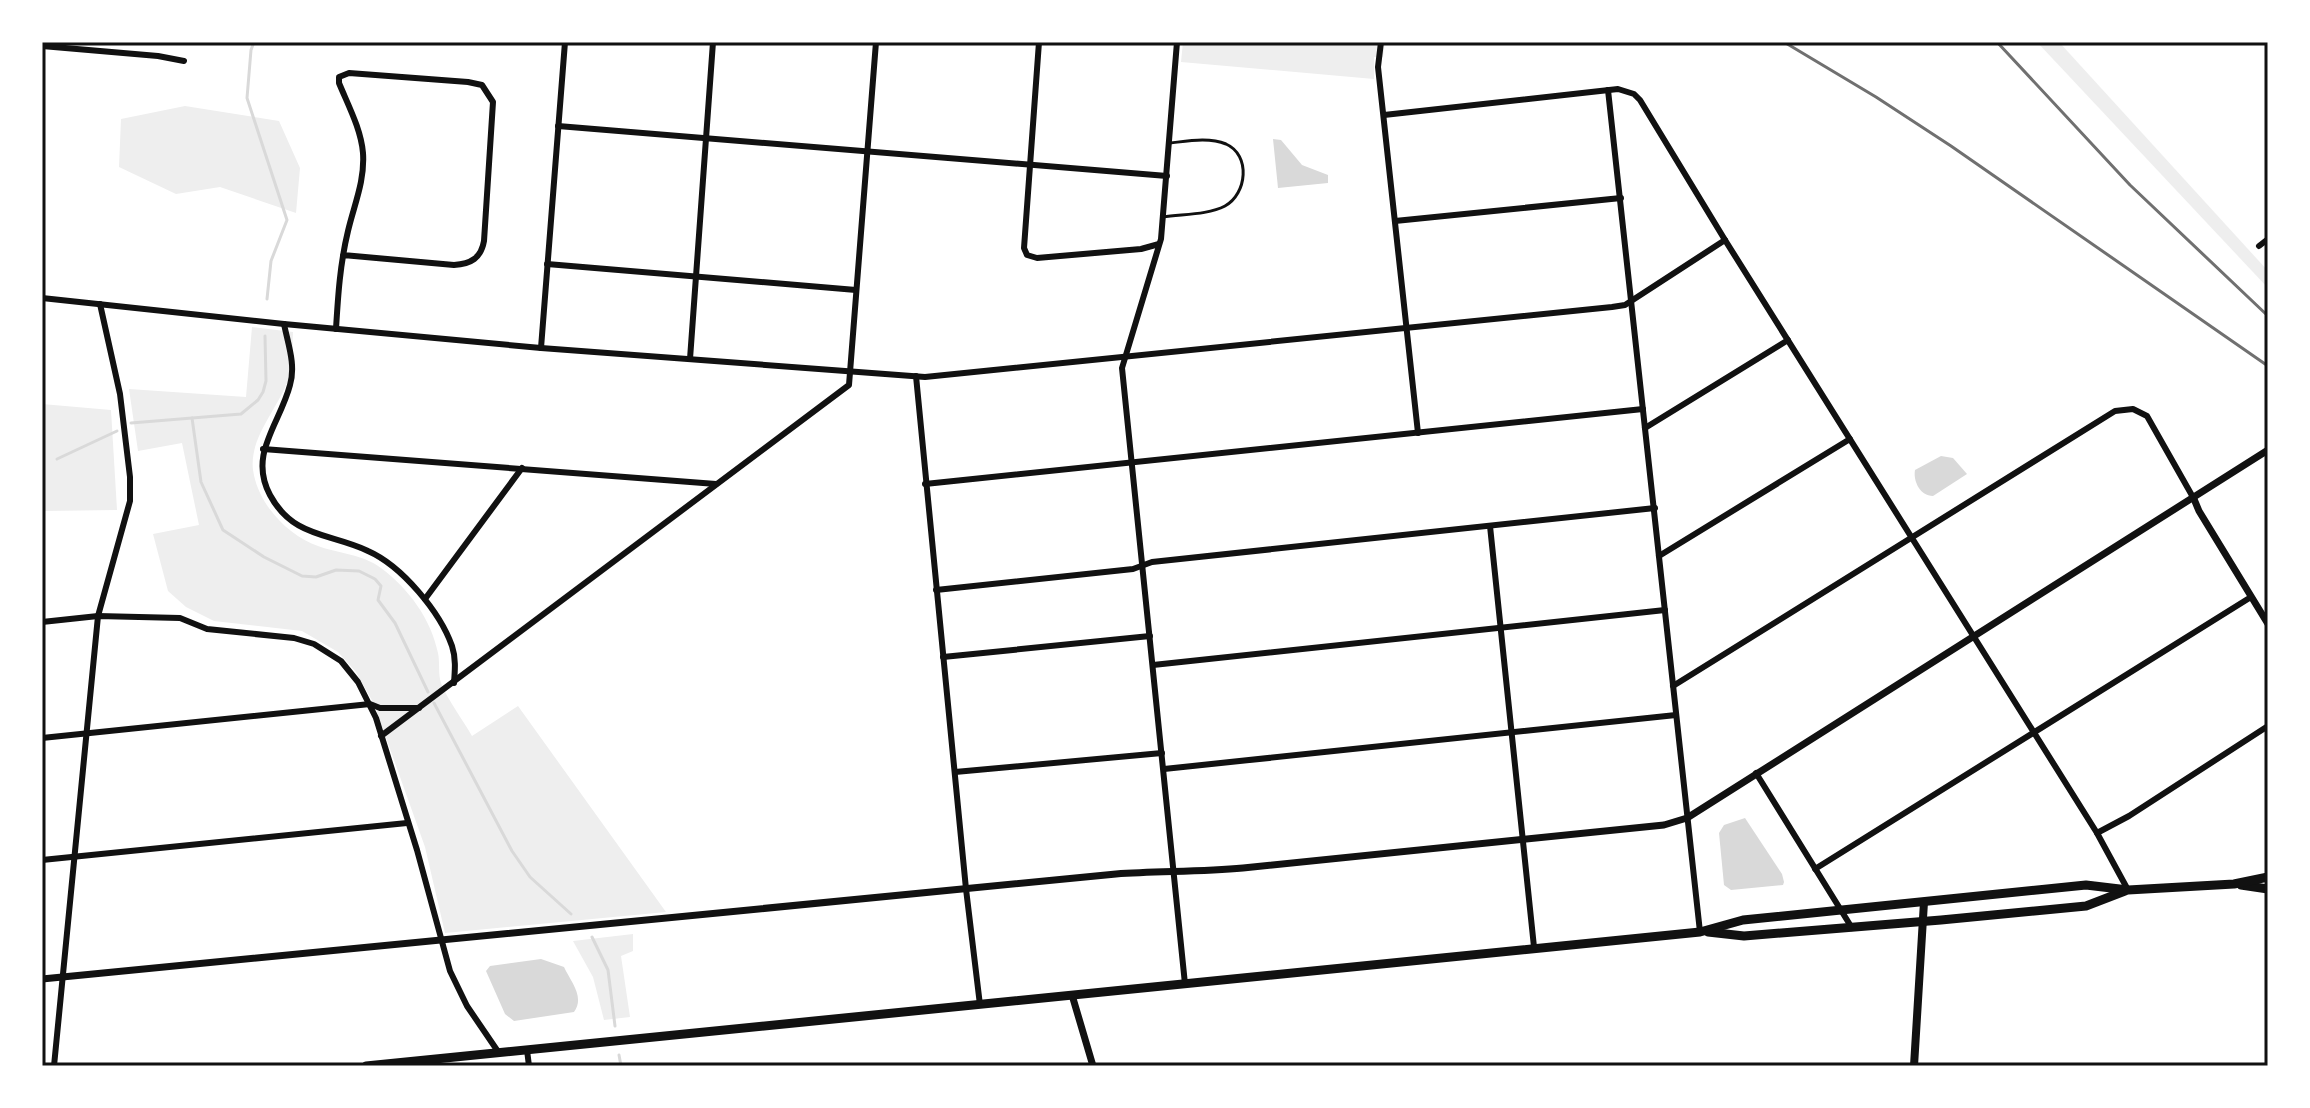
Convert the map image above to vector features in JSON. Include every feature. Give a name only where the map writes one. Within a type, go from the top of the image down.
[{"type":"main road","points":[[1700,932],[1743,920],[2086,885],[2128,890],[2234,884],[2268,877]]},
{"type":"main road","points":[[2234,884],[2268,889]]},
{"type":"main road","points":[[366,1066],[416,1064],[1534,947],[1700,932],[1744,936],[1782,934],[2086,906],[2128,890]]},
{"type":"main road","points":[[1914,1066],[1924,902]]},
{"type":"street","points":[[541,348],[565,42]]},
{"type":"street","points":[[690,359],[713,42]]},
{"type":"street","points":[[381,736],[849,385],[876,42]]},
{"type":"street","points":[[1039,42],[1024,248],[1027,255],[1037,258],[1141,249],[1159,244]]},
{"type":"street","points":[[1177,42],[1159,244],[1122,368],[1185,984]]},
{"type":"street","points":[[1381,42],[1378,67],[1418,433]]},
{"type":"street","points":[[42,46],[184,61]]},
{"type":"street","points":[[336,329],[343,255],[359,194],[363,154],[339,77],[349,73],[482,85],[493,102],[484,241],[479,256],[465,264],[454,265],[343,255]]},
{"type":"street","points":[[1384,115],[1618,89],[1634,94],[2097,833],[2128,890]]},
{"type":"street","points":[[1608,90],[1700,932]]},
{"type":"street","points":[[558,126],[1167,176]]},
{"type":"street","points":[[1395,221],[1621,198]]},
{"type":"street","points":[[2259,246],[2268,239]]},
{"type":"street","points":[[42,298],[541,348],[916,376],[1612,307],[1632,301],[1725,240]]},
{"type":"street","points":[[547,264],[856,290]]},
{"type":"street","points":[[54,1066],[98,616],[130,501],[120,394],[100,304]]},
{"type":"street","points":[[284,324],[293,369],[291,384],[263,449],[263,475],[271,497],[283,514],[311,533],[361,548],[382,558],[425,599],[453,649],[454,683]]},
{"type":"street","points":[[1645,428],[1788,340]]},
{"type":"street","points":[[916,376],[980,1005]]},
{"type":"street","points":[[925,484],[1643,409]]},
{"type":"street","points":[[1673,686],[2115,411],[2133,409],[2147,416],[2199,511],[2268,624]]},
{"type":"street","points":[[1659,556],[1850,439]]},
{"type":"street","points":[[263,449],[716,484]]},
{"type":"street","points":[[42,979],[1116,874],[1214,871],[1651,826],[1687,818],[2268,450]]},
{"type":"street","points":[[425,599],[522,468]]},
{"type":"street","points":[[936,590],[1133,569],[1152,562],[1655,508]]},
{"type":"street","points":[[1490,526],[1534,947]]},
{"type":"street","points":[[1815,869],[2251,597]]},
{"type":"street","points":[[1153,665],[1665,610]]},
{"type":"street","points":[[42,622],[98,616],[180,618],[207,629],[284,636],[314,644],[341,661],[370,704],[417,850],[450,971],[467,1006],[499,1053]]},
{"type":"street","points":[[943,657],[1150,636]]},
{"type":"street","points":[[42,738],[370,704],[380,708],[419,708]]},
{"type":"street","points":[[1164,769],[1676,715]]},
{"type":"street","points":[[2097,833],[2129,816],[2268,726]]},
{"type":"street","points":[[955,772],[1162,753]]},
{"type":"street","points":[[1756,773],[1852,928]]},
{"type":"street","points":[[42,860],[407,823]]},
{"type":"street","points":[[1781,916],[1782,934]]},
{"type":"street","points":[[1072,995],[1093,1066]]},
{"type":"street","points":[[527,1050],[529,1066]]},
{"type":"lane","points":[[1163,217],[1215,210],[1228,205],[1237,196],[1243,182],[1240,159],[1233,148],[1224,143],[1208,140],[1170,143]]},
{"type":"shaded area","points":[[1183,42],[1385,42],[1383,57],[1374,57],[1374,79],[1181,62]]},
{"type":"shaded area","points":[[2037,42],[2059,42],[2268,271],[2268,288]]},
{"type":"shaded area","points":[[185,106],[279,121],[300,168],[296,213],[220,187],[176,194],[119,167],[121,119]]},
{"type":"shaded area","points":[[1273,139],[1281,140],[1302,165],[1328,175],[1328,183],[1278,188]]},
{"type":"shaded area","points":[[252,327],[293,332],[290,375],[260,433],[253,457],[256,483],[268,506],[295,534],[326,549],[366,560],[401,585],[430,628],[438,653],[441,683],[472,736],[518,706],[666,912],[445,933],[425,847],[374,704],[356,672],[338,652],[302,631],[214,621],[186,607],[168,591],[153,534],[199,525],[182,443],[138,451],[129,389],[246,397]]},
{"type":"shaded area","points":[[42,404],[111,410],[117,510],[45,511],[42,514]]},
{"type":"shaded area","points":[[1941,456],[1953,458],[1967,474],[1933,496],[1928,495],[1918,487],[1915,470]]},
{"type":"shaded area","points":[[1745,818],[1782,874],[1783,885],[1731,890],[1724,885],[1719,833],[1724,825]]},
{"type":"shaded area","points":[[633,934],[633,951],[621,956],[630,1017],[604,1020],[593,977],[573,941]]},
{"type":"shaded area","points":[[541,959],[564,967],[576,990],[577,1006],[574,1012],[514,1021],[505,1014],[486,971],[490,966]]},
{"type":"waterway","points":[[254,42],[247,98],[287,220],[271,261],[267,299]]},
{"type":"waterway","points":[[131,423],[241,414],[263,392],[266,381],[265,336]]},
{"type":"waterway","points":[[192,418],[201,482],[223,530],[264,557],[302,576],[316,577],[336,570],[359,571],[375,579],[381,586],[378,600],[395,623],[428,692]]},
{"type":"waterway","points":[[57,459],[117,431]]},
{"type":"waterway","points":[[434,703],[512,851],[530,877],[571,914]]},
{"type":"waterway","points":[[592,937],[608,970],[615,1026]]},
{"type":"waterway","points":[[619,1055],[621,1066]]},
{"type":"railway","points":[[1784,42],[1951,146],[2268,366]]},
{"type":"railway","points":[[1997,42],[2130,185],[2268,316]]}]
